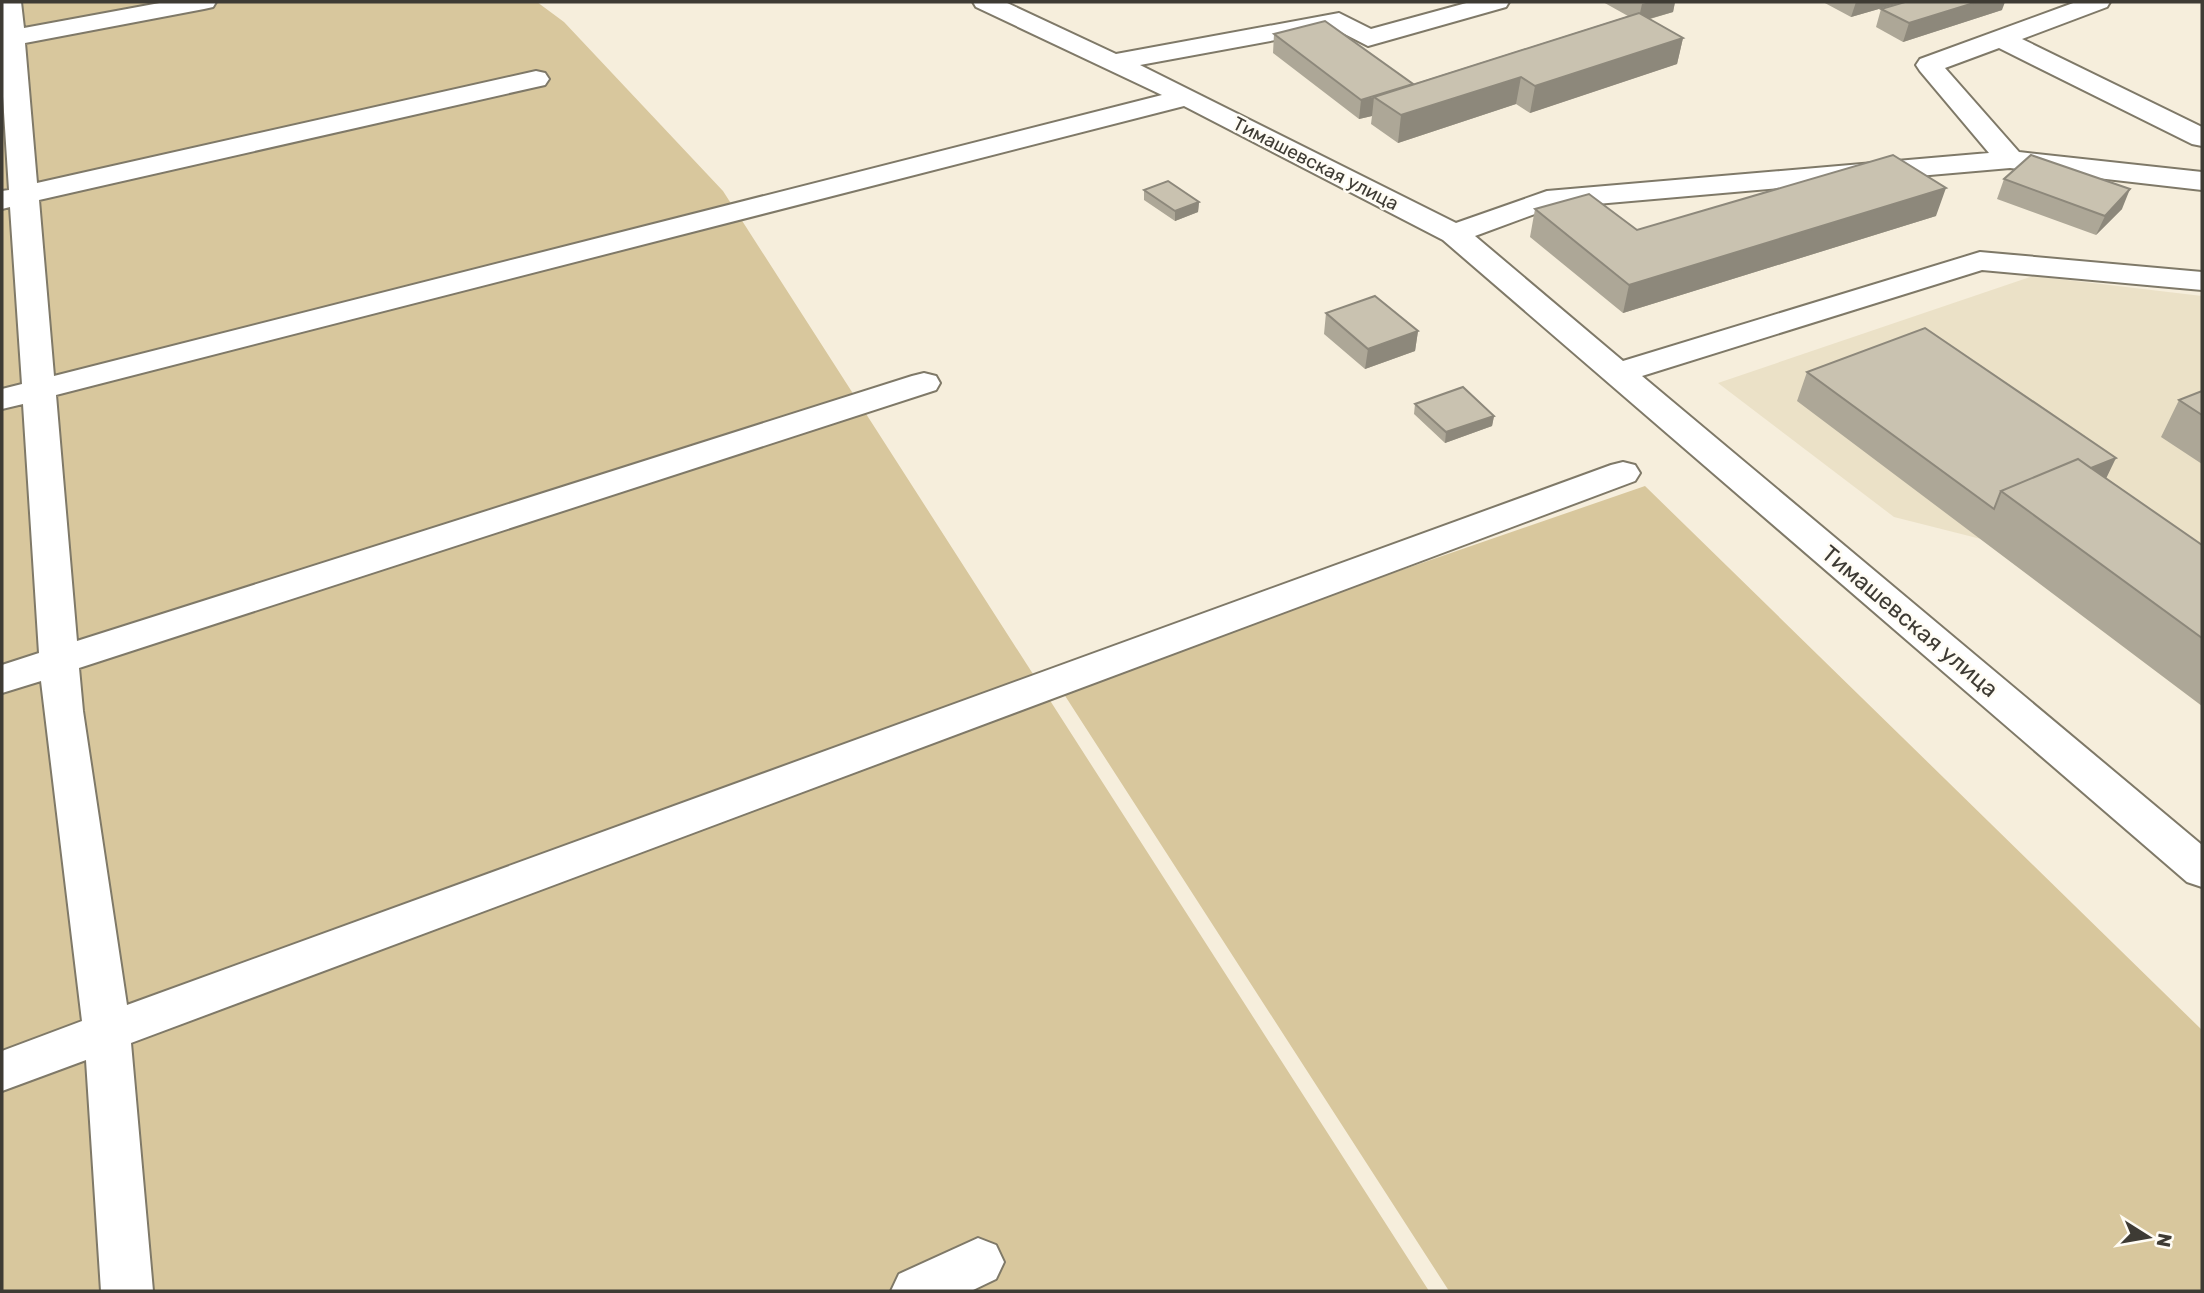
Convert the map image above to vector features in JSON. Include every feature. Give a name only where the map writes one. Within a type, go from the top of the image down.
[{"type":"street","points":[[127,1291],[107,1031],[63,711],[39,389],[13,198],[8,26],[204,2]]},
{"type":"street","name":"Тимашевская улица","points":[[985,2],[1187,97],[1454,234],[2202,870]]},
{"type":"street","points":[[1319,2],[1339,21],[1368,38],[1497,2]]},
{"type":"street","points":[[2010,160],[1929,65],[2098,2]]},
{"type":"street","points":[[1113,62],[1339,21]]},
{"type":"street","points":[[2001,39],[2202,138]]},
{"type":"street","points":[[13,198],[536,79]]},
{"type":"street","points":[[2,399],[1187,97]]},
{"type":"street","points":[[1454,234],[1547,200],[2010,160],[2202,181]]},
{"type":"street","points":[[1617,373],[1980,261],[2202,281]]},
{"type":"street","points":[[2,679],[924,383]]},
{"type":"street","points":[[2,1071],[1623,472]]},
{"type":"street","points":[[917,1291],[978,1262]]},
{"type":"shaded area","points":[[2,2],[537,2],[564,22],[723,191],[1429,1291],[2,1291]]},
{"type":"shaded area","points":[[2033,276],[2202,296],[2202,706],[1981,539],[1894,517],[1718,383]]},
{"type":"shaded area","points":[[1645,486],[2202,1030],[2202,1291],[1449,1291],[1060,688]]},
{"type":"building","points":[[1905,2],[1977,2],[1909,23],[1881,9]]},
{"type":"building","points":[[1639,13],[1683,38],[1535,86],[1521,77],[1401,115],[1374,97]]},
{"type":"building","points":[[1325,21],[1413,84],[1361,100],[1274,34]]},
{"type":"building","points":[[1893,155],[1946,188],[1629,285],[1535,209],[1589,194],[1637,230]]},
{"type":"building","points":[[2031,155],[2130,189],[2105,216],[2004,179]]},
{"type":"building","points":[[1168,181],[1199,202],[1175,211],[1144,190]]},
{"type":"building","points":[[1375,296],[1418,331],[1368,349],[1326,313]]},
{"type":"building","points":[[1925,328],[2116,458],[2091,468],[2078,459],[2001,491],[1994,509],[1807,372]]},
{"type":"building","points":[[1463,387],[1494,416],[1446,432],[1415,404]]},
{"type":"building","points":[[2202,391],[2202,415],[2179,400]]},
{"type":"building","points":[[2078,459],[2202,545],[2202,638],[2001,491]]}]
